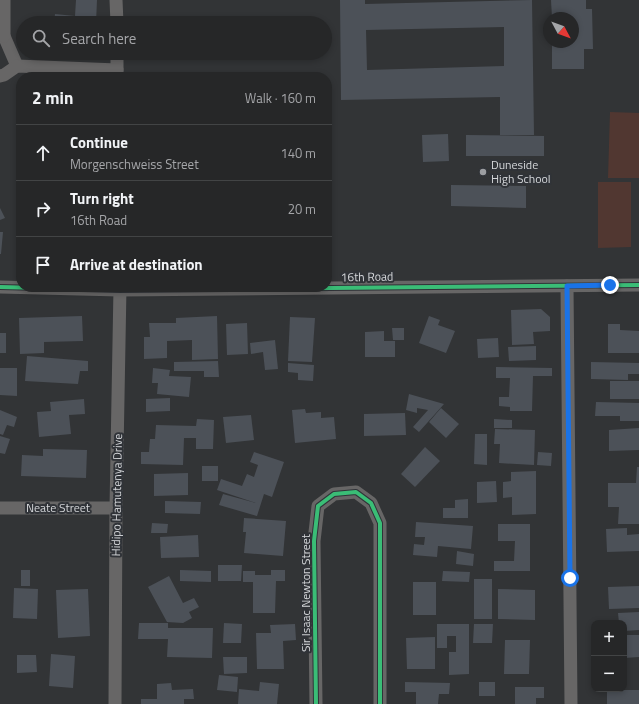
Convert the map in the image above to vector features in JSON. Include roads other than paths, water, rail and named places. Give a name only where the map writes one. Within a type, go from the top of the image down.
[{"type":"street","points":[[4,0],[2,36],[17,66]]},
{"type":"street","points":[[116,0],[117,16]]},
{"type":"street","points":[[117,60],[117,72]]},
{"type":"street","points":[[0,76],[17,66],[103,72]]},
{"type":"street","name":"16th Road","points":[[332,287],[639,285]]},
{"type":"street","points":[[567,286],[571,704]]},
{"type":"street","name":"16th Road","points":[[0,287],[16,287]]},
{"type":"street","name":"Hidipo Hamutenya Drive","points":[[115,704],[116,508],[120,292]]},
{"type":"street","name":"Sir Isaac Newton Street","points":[[316,704],[314,541],[318,506],[334,494],[356,492],[371,503],[380,523],[380,704]]},
{"type":"street","name":"Neate Street","points":[[0,508],[116,508]]},
{"type":"place","name":"Duneside High School","points":[[483,172]]}]
